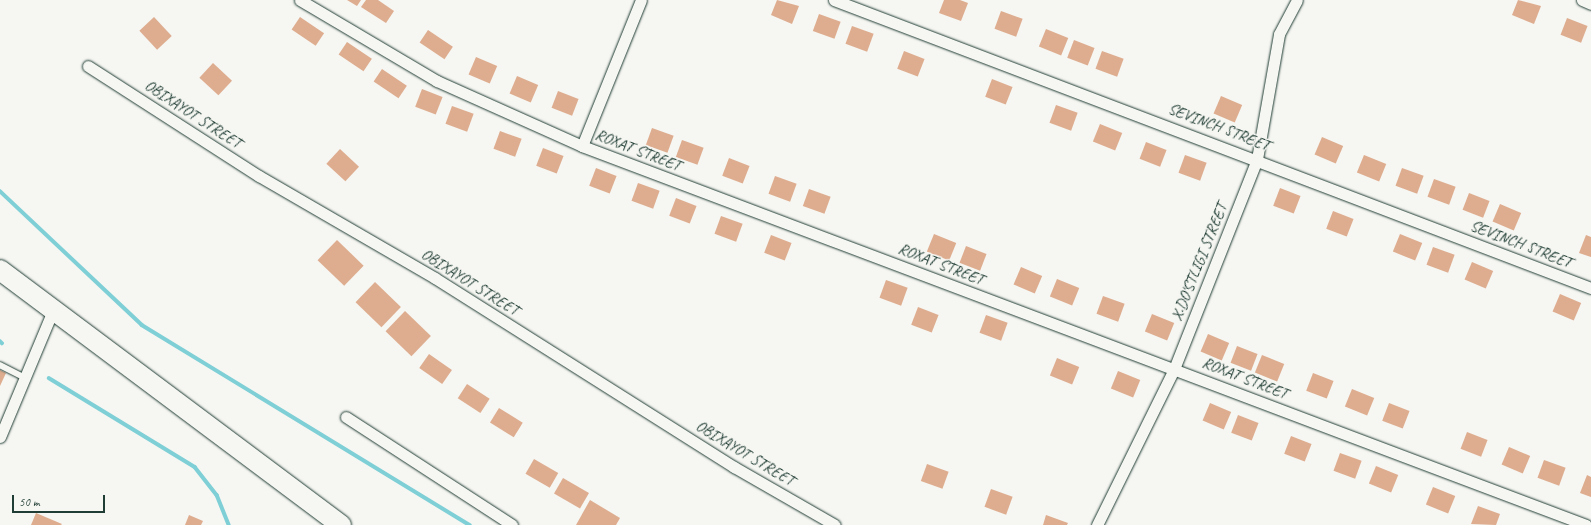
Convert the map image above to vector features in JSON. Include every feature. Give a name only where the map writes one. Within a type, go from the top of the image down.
[{"type":"highway","points":[[0,270],[341,525]]},
{"type":"street","name":"ROXAT STREET","points":[[300,0],[437,81],[582,146],[1586,525]]},
{"type":"street","points":[[582,146],[641,0]]},
{"type":"street","name":"SEVINCH STREET","points":[[834,0],[1258,159],[1591,288]]},
{"type":"street","name":"X.DO'STLIGI STREET","points":[[1097,525],[1174,369],[1258,159],[1279,34],[1296,0]]},
{"type":"street","points":[[1582,0],[1591,4]]},
{"type":"street","name":"OBIXAYOT STREET","points":[[88,66],[260,176],[435,278],[734,467],[835,525]]},
{"type":"street","points":[[0,437],[53,310]]},
{"type":"street","points":[[346,417],[512,525]]},
{"type":"lane","points":[[0,364],[24,378]]},
{"type":"building","points":[[347,0],[361,0],[357,6]]},
{"type":"building","points":[[366,0],[378,0],[394,11],[386,23],[361,7]]},
{"type":"building","points":[[777,0],[799,6],[792,24],[771,15]]},
{"type":"building","points":[[944,0],[960,0],[968,3],[961,21],[939,13]]},
{"type":"building","points":[[1518,0],[1541,6],[1534,24],[1512,15]]},
{"type":"building","points":[[1001,11],[1023,19],[1016,37],[995,29]]},
{"type":"building","points":[[819,14],[841,22],[834,39],[813,31]]},
{"type":"building","points":[[154,17],[172,36],[157,50],[139,31]]},
{"type":"building","points":[[300,17],[324,33],[316,46],[292,29]]},
{"type":"building","points":[[1567,18],[1588,26],[1581,43],[1561,35]]},
{"type":"building","points":[[852,26],[874,34],[867,52],[846,44]]},
{"type":"building","points":[[1046,29],[1068,38],[1061,56],[1039,47]]},
{"type":"building","points":[[428,30],[453,47],[444,59],[420,42]]},
{"type":"building","points":[[1074,40],[1095,48],[1088,66],[1067,58]]},
{"type":"building","points":[[347,42],[372,59],[363,71],[339,54]]},
{"type":"building","points":[[904,51],[925,59],[918,77],[897,69]]},
{"type":"building","points":[[1102,51],[1124,59],[1117,77],[1096,69]]},
{"type":"building","points":[[476,57],[497,66],[490,83],[469,74]]},
{"type":"building","points":[[213,63],[232,81],[218,95],[199,78]]},
{"type":"building","points":[[382,69],[407,86],[398,98],[374,81]]},
{"type":"building","points":[[517,76],[538,85],[531,102],[510,93]]},
{"type":"building","points":[[992,79],[1013,87],[1006,105],[985,97]]},
{"type":"building","points":[[422,89],[443,97],[436,115],[415,107]]},
{"type":"building","points":[[558,91],[579,99],[572,116],[552,108]]},
{"type":"building","points":[[1221,96],[1242,105],[1235,122],[1214,113]]},
{"type":"building","points":[[1056,105],[1078,113],[1071,131],[1050,123]]},
{"type":"building","points":[[452,106],[474,114],[467,132],[446,124]]},
{"type":"building","points":[[1100,124],[1122,133],[1115,151],[1093,142]]},
{"type":"building","points":[[652,128],[674,136],[667,153],[646,145]]},
{"type":"building","points":[[500,131],[522,139],[515,157],[494,149]]},
{"type":"building","points":[[1322,137],[1343,146],[1336,163],[1315,154]]},
{"type":"building","points":[[682,140],[704,148],[697,165],[676,157]]},
{"type":"building","points":[[1146,142],[1167,150],[1160,167],[1140,159]]},
{"type":"building","points":[[543,148],[564,156],[557,174],[536,166]]},
{"type":"building","points":[[340,149],[359,167],[345,181],[326,164]]},
{"type":"building","points":[[1185,155],[1207,163],[1200,181],[1179,173]]},
{"type":"building","points":[[1364,155],[1386,164],[1379,182],[1357,173]]},
{"type":"building","points":[[729,158],[750,166],[743,184],[722,176]]},
{"type":"building","points":[[596,168],[617,176],[610,194],[589,186]]},
{"type":"building","points":[[1402,168],[1424,176],[1417,194],[1396,186]]},
{"type":"building","points":[[775,176],[797,184],[790,202],[769,194]]},
{"type":"building","points":[[1434,179],[1456,187],[1449,205],[1428,197]]},
{"type":"building","points":[[638,183],[660,191],[653,209],[632,201]]},
{"type":"building","points":[[1280,188],[1301,196],[1294,214],[1273,206]]},
{"type":"building","points":[[809,189],[831,197],[824,214],[803,206]]},
{"type":"building","points":[[1469,193],[1490,201],[1483,218],[1463,210]]},
{"type":"building","points":[[676,198],[697,206],[690,224],[669,216]]},
{"type":"building","points":[[1500,204],[1521,213],[1514,230],[1493,221]]},
{"type":"building","points":[[1333,211],[1354,219],[1347,237],[1326,229]]},
{"type":"building","points":[[721,216],[743,224],[736,242],[715,234]]},
{"type":"building","points":[[934,234],[956,243],[949,261],[927,252]]},
{"type":"building","points":[[1400,234],[1422,243],[1415,261],[1393,252]]},
{"type":"building","points":[[771,235],[792,243],[785,261],[764,253]]},
{"type":"building","points":[[1586,235],[1591,237],[1591,257],[1579,253]]},
{"type":"building","points":[[337,240],[364,266],[344,286],[318,260]]},
{"type":"building","points":[[966,246],[987,254],[980,271],[960,263]]},
{"type":"building","points":[[1433,247],[1455,255],[1448,273],[1427,265]]},
{"type":"building","points":[[1472,262],[1493,271],[1486,288],[1465,279]]},
{"type":"building","points":[[1021,267],[1042,276],[1035,293],[1014,284]]},
{"type":"building","points":[[1057,279],[1079,288],[1072,306],[1050,297]]},
{"type":"building","points":[[886,280],[908,288],[901,306],[880,298]]},
{"type":"building","points":[[375,282],[401,307],[381,327],[356,302]]},
{"type":"building","points":[[1560,294],[1581,303],[1574,320],[1553,311]]},
{"type":"building","points":[[1103,296],[1125,304],[1118,322],[1097,314]]},
{"type":"building","points":[[918,307],[939,315],[932,333],[911,325]]},
{"type":"building","points":[[405,311],[431,336],[411,356],[386,331]]},
{"type":"building","points":[[1152,314],[1174,323],[1167,341],[1145,332]]},
{"type":"building","points":[[986,315],[1008,323],[1001,341],[980,333]]},
{"type":"building","points":[[1208,334],[1229,343],[1222,360],[1201,351]]},
{"type":"building","points":[[1237,346],[1258,354],[1251,371],[1231,363]]},
{"type":"building","points":[[429,354],[452,370],[442,384],[419,368]]},
{"type":"building","points":[[1262,355],[1284,364],[1277,382],[1255,373]]},
{"type":"building","points":[[1057,358],[1079,367],[1072,385],[1050,376]]},
{"type":"building","points":[[0,370],[6,373],[0,386]]},
{"type":"building","points":[[1118,371],[1140,380],[1133,398],[1111,389]]},
{"type":"building","points":[[1313,373],[1334,381],[1327,399],[1306,391]]},
{"type":"building","points":[[467,384],[490,399],[480,413],[458,398]]},
{"type":"building","points":[[1352,389],[1374,398],[1367,416],[1345,407]]},
{"type":"building","points":[[1210,403],[1231,412],[1224,429],[1203,420]]},
{"type":"building","points":[[1389,403],[1410,411],[1403,429],[1382,421]]},
{"type":"building","points":[[499,408],[523,423],[514,437],[490,422]]},
{"type":"building","points":[[1238,415],[1259,423],[1252,441],[1231,433]]},
{"type":"building","points":[[1467,432],[1488,440],[1481,457],[1461,449]]},
{"type":"building","points":[[1291,436],[1312,444],[1305,462],[1284,454]]},
{"type":"building","points":[[1509,447],[1530,456],[1523,473],[1502,464]]},
{"type":"building","points":[[1340,453],[1362,461],[1355,479],[1334,471]]},
{"type":"building","points":[[534,459],[558,473],[550,488],[526,474]]},
{"type":"building","points":[[1544,460],[1566,468],[1559,486],[1538,478]]},
{"type":"building","points":[[927,464],[949,472],[942,489],[921,481]]},
{"type":"building","points":[[1376,466],[1398,475],[1391,493],[1369,484]]},
{"type":"building","points":[[1587,475],[1591,477],[1591,497],[1580,493]]},
{"type":"building","points":[[563,478],[589,493],[580,509],[554,494]]},
{"type":"building","points":[[1433,487],[1455,496],[1448,514],[1426,505]]},
{"type":"building","points":[[991,489],[1013,497],[1006,515],[985,507]]},
{"type":"building","points":[[590,500],[620,518],[616,525],[576,525]]},
{"type":"building","points":[[1478,506],[1500,514],[1496,525],[1471,524]]},
{"type":"building","points":[[36,513],[62,524],[31,525]]},
{"type":"building","points":[[189,515],[203,521],[201,525],[185,525]]},
{"type":"building","points":[[1046,515],[1068,523],[1067,525],[1043,525]]},
{"type":"waterway","points":[[0,191],[142,325],[470,525]]},
{"type":"waterway","points":[[49,378],[195,467],[217,495],[229,525]]}]
